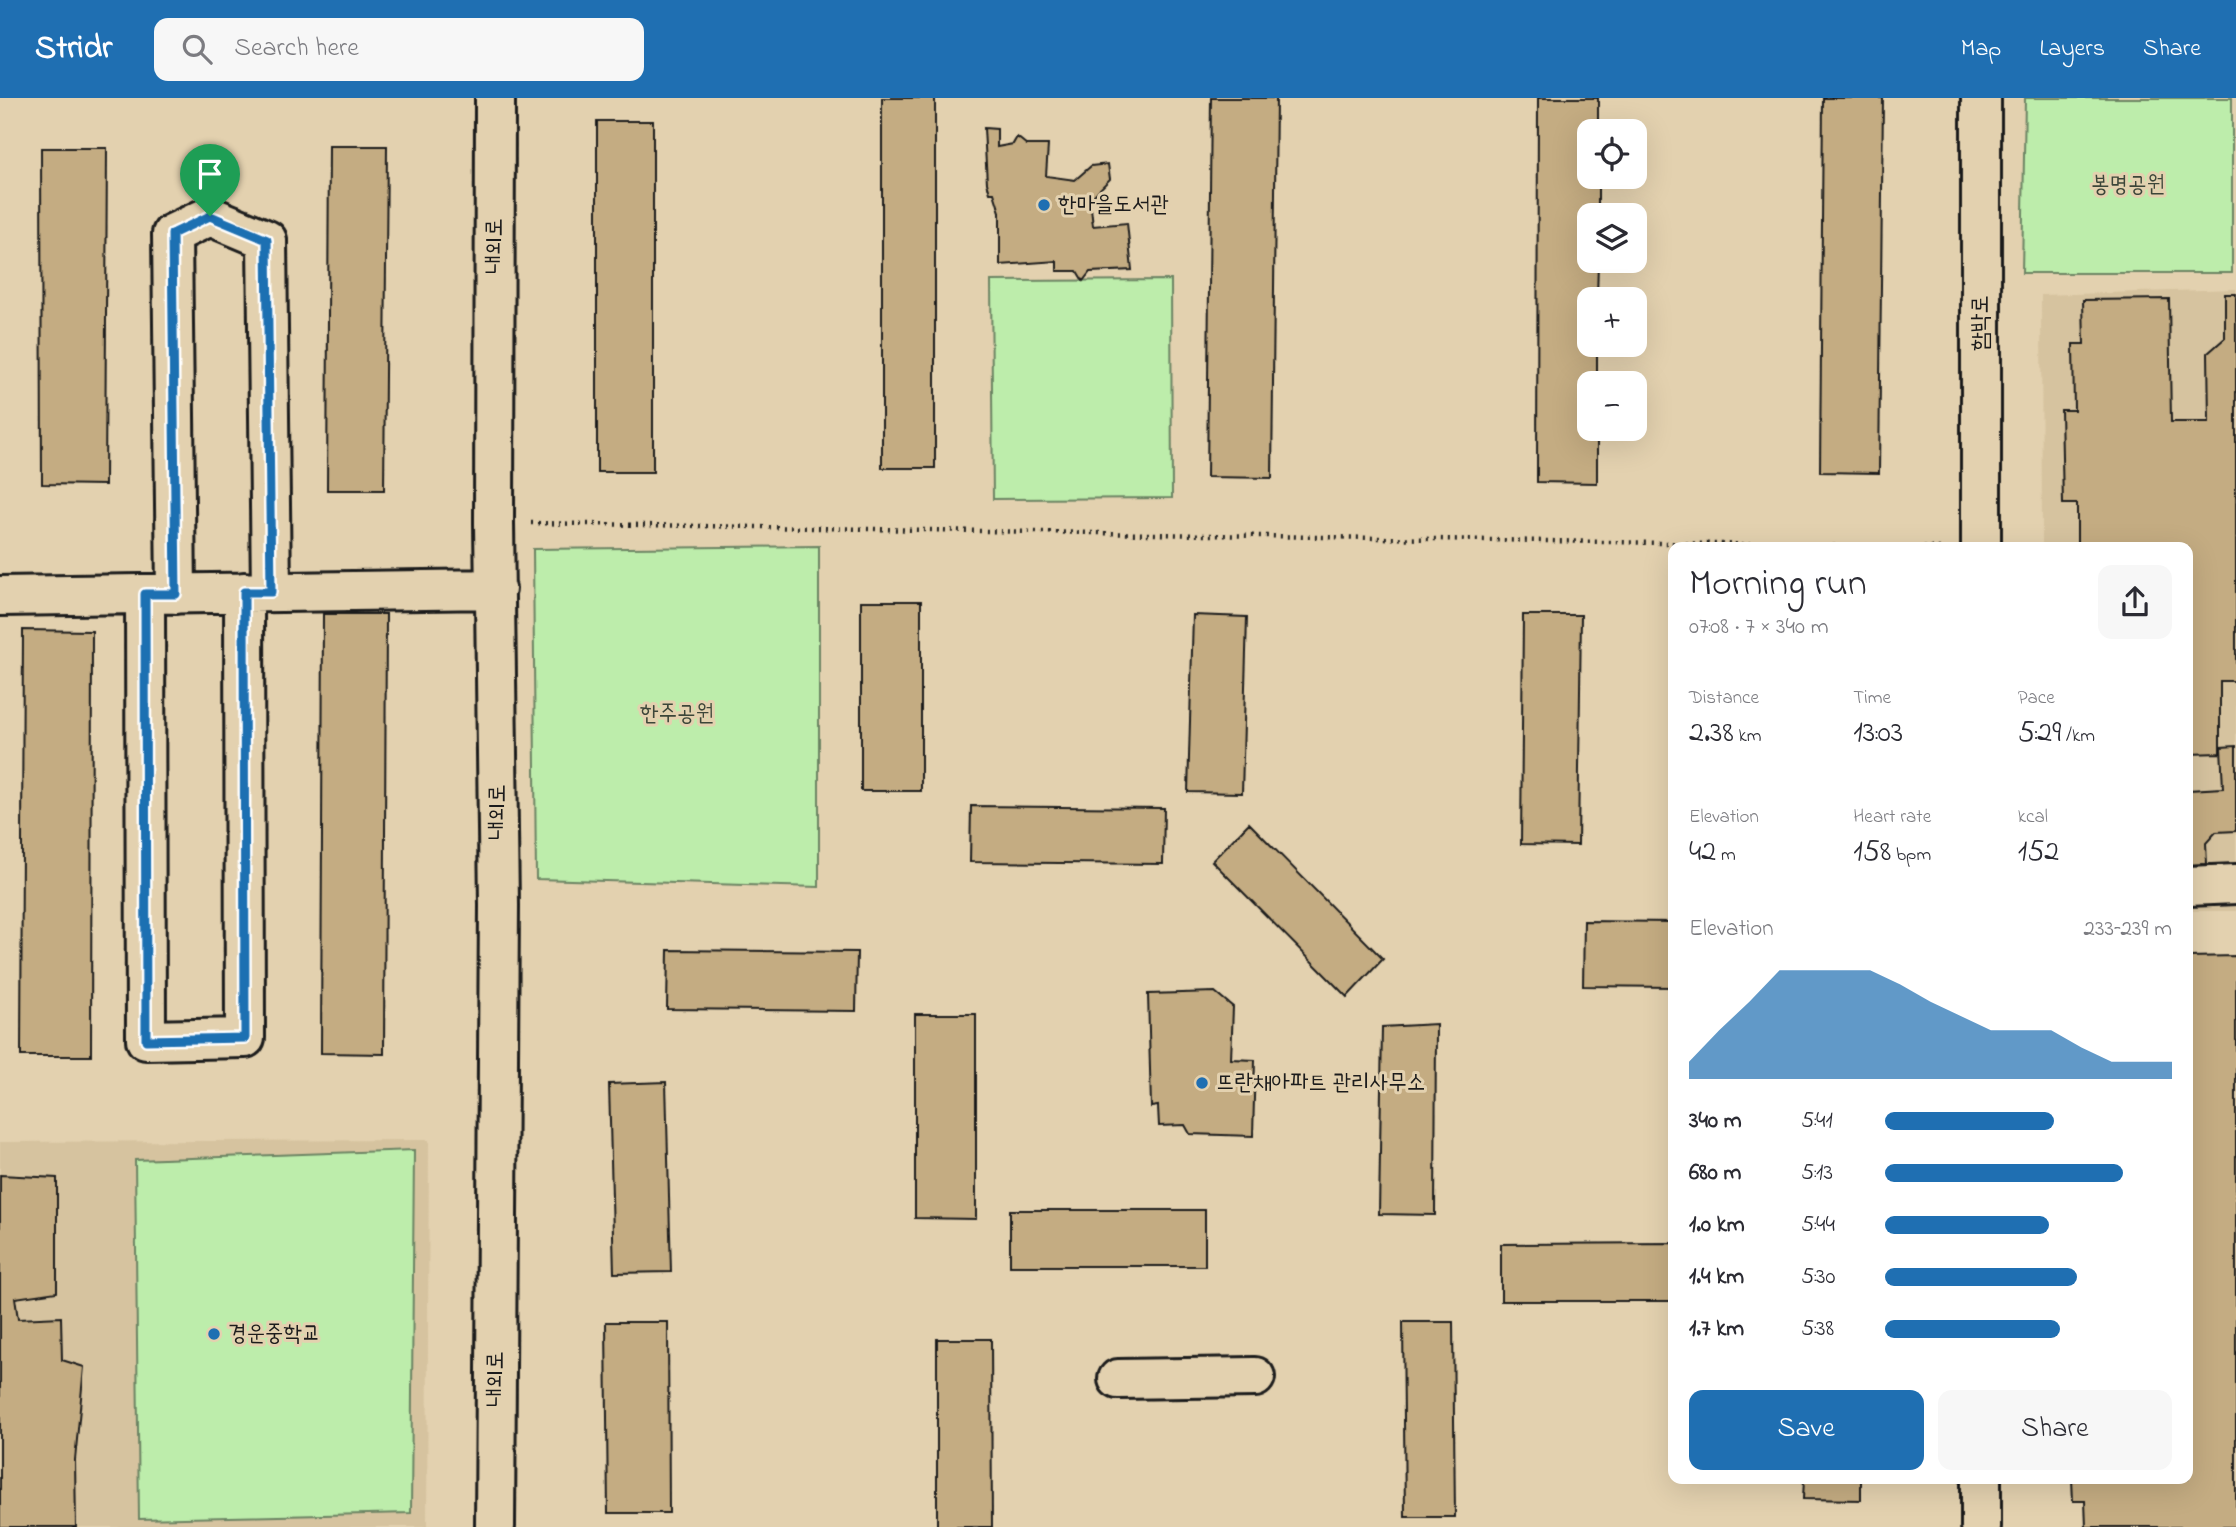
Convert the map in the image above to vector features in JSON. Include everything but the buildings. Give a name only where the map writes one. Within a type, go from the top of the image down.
[{"type":"street","name":"내외로","points":[[495,98],[494,523],[499,919],[495,1527]]},
{"type":"street","name":"함박로","points":[[1981,98],[1981,542]]},
{"type":"street","points":[[210,216],[267,240],[257,592],[245,1038],[146,1040],[172,234],[210,216]]},
{"type":"street","points":[[0,596],[496,589]]},
{"type":"street","points":[[2193,886],[2236,884]]},
{"type":"street","points":[[1118,1379],[1255,1377]]},
{"type":"street","points":[[1981,1484],[1981,1527]]},
{"type":"path","points":[[494,523],[1668,543]]},
{"type":"shaded area","points":[[2236,289],[2236,911],[2193,911],[2193,542],[2042,542],[2041,295]]},
{"type":"shaded area","name":"경운중학교","points":[[429,1140],[427,1527],[0,1527],[0,1142]]},
{"type":"green space","name":"봉명공원","points":[[2025,98],[2232,98],[2232,273],[2022,273]]},
{"type":"green space","points":[[1171,280],[1172,498],[993,499],[991,281]]},
{"type":"green space","name":"한주공원","points":[[819,546],[819,887],[536,879],[533,549]]},
{"type":"green space","name":"경운중학교","points":[[414,1150],[411,1513],[139,1519],[135,1160]]},
{"type":"place","name":"한마을도서관","points":[[1044,205]]},
{"type":"place","name":"뜨란채아파트 관리사무소","points":[[1202,1083]]},
{"type":"place","name":"경운중학교","points":[[214,1334]]},
{"type":"route","points":[[210,216],[267,240],[271,592],[244,592],[245,1038],[146,1040],[145,594],[176,594],[172,234],[210,216]]}]
